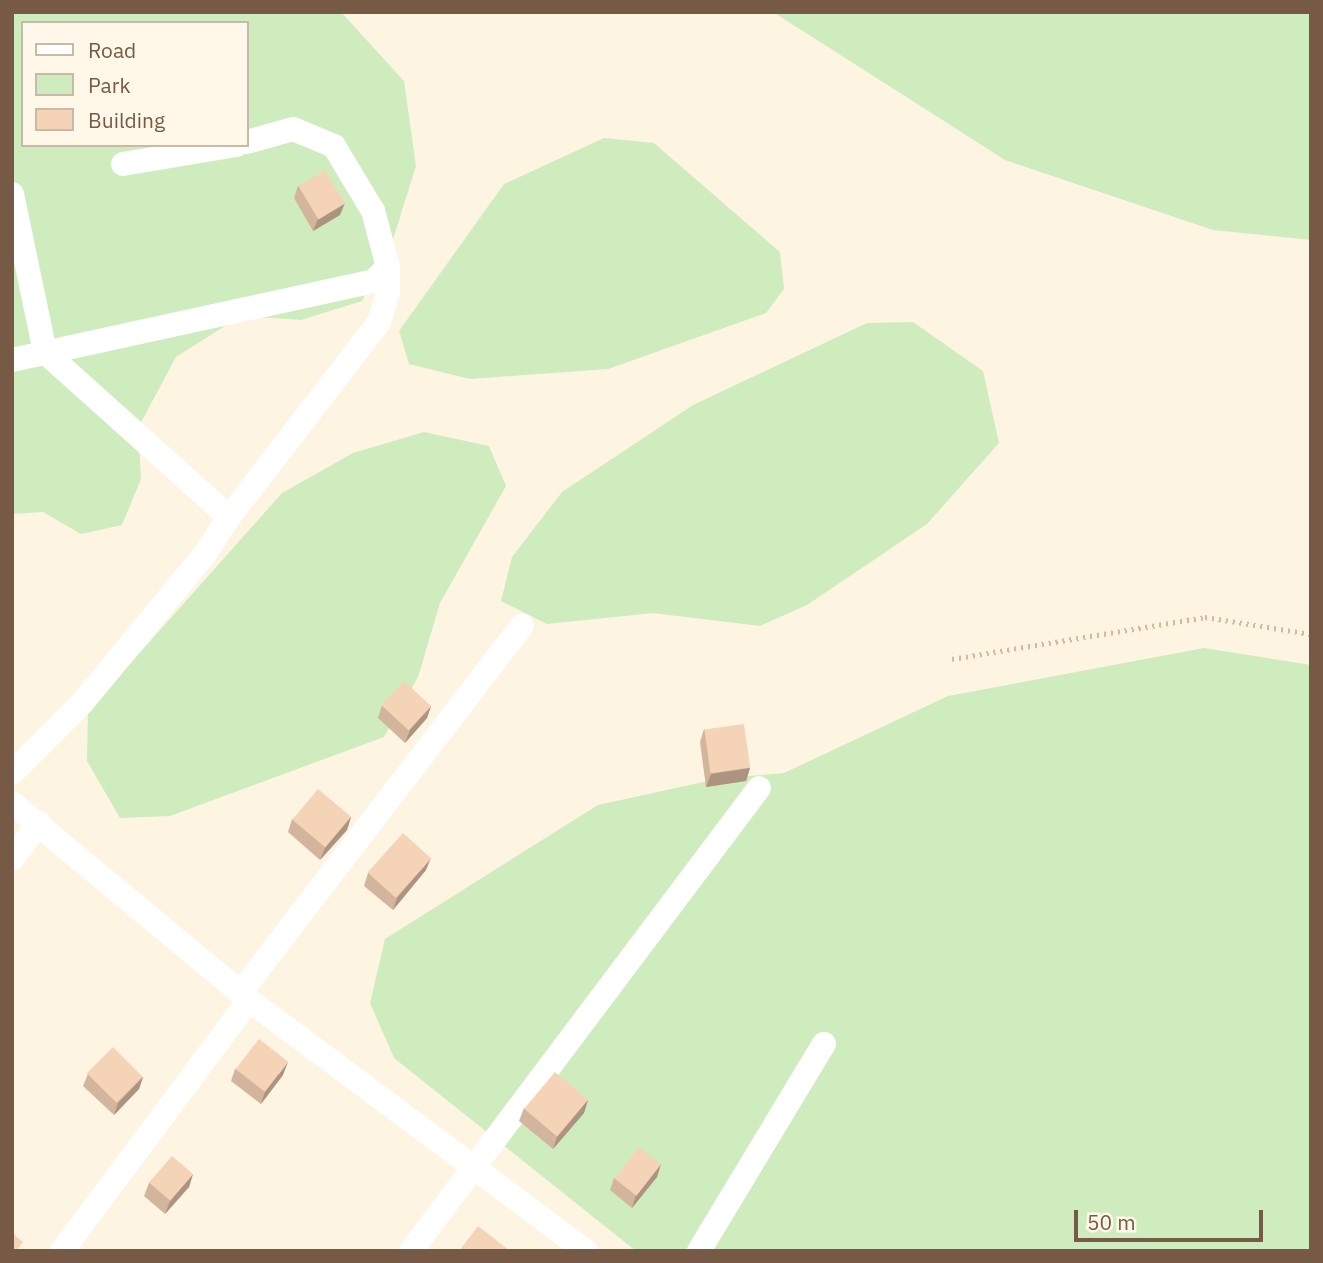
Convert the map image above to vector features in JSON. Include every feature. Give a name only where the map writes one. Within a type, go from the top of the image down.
[{"type":"street","points":[[12,774],[83,702],[205,554],[229,517],[379,322],[388,293],[388,267],[373,211],[334,146],[293,129],[248,142]]},
{"type":"street","points":[[123,164],[224,147]]},
{"type":"street","points":[[12,194],[45,352],[229,517]]},
{"type":"street","points":[[12,360],[374,281],[388,267]]},
{"type":"street","points":[[62,1251],[244,996],[522,626]]},
{"type":"street","points":[[411,1251],[759,788]]},
{"type":"street","points":[[12,803],[244,996],[586,1251]]},
{"type":"street","points":[[12,859],[39,823]]},
{"type":"street","points":[[699,1251],[824,1044]]},
{"type":"path","points":[[952,659],[1205,617],[1311,634]]},
{"type":"green space","points":[[12,12],[341,12],[404,81],[416,166],[390,249],[362,301],[301,320],[241,316],[176,357],[138,428],[141,479],[122,525],[81,534],[43,512],[12,514]]},
{"type":"green space","points":[[773,12],[1311,12],[1311,240],[1213,230],[1005,160]]},
{"type":"green space","points":[[604,138],[654,143],[780,252],[784,289],[766,313],[608,369],[470,379],[409,364],[399,331],[504,184]]},
{"type":"green space","points":[[913,322],[983,371],[999,443],[927,524],[807,605],[760,626],[653,613],[547,624],[501,601],[512,557],[562,492],[693,405],[867,323]]},
{"type":"green space","points":[[424,432],[489,446],[506,486],[440,603],[418,677],[384,737],[170,816],[120,818],[87,761],[88,711],[282,493],[353,453]]},
{"type":"green space","points":[[1204,648],[1311,665],[1311,1251],[636,1251],[394,1058],[370,1003],[385,939],[598,805],[717,779],[784,773],[948,696]]},
{"type":"building","points":[[325,170],[345,203],[319,219],[298,186]]},
{"type":"building","points":[[404,681],[431,706],[409,730],[381,705]]},
{"type":"building","points":[[744,724],[750,768],[711,773],[704,730]]},
{"type":"building","points":[[318,789],[351,817],[325,847],[292,820]]},
{"type":"building","points":[[403,833],[431,858],[396,898],[368,872]]},
{"type":"building","points":[[259,1039],[288,1062],[265,1092],[236,1069]]},
{"type":"building","points":[[113,1047],[143,1077],[117,1103],[87,1073]]},
{"type":"building","points":[[555,1072],[588,1100],[557,1136],[524,1109]]},
{"type":"building","points":[[639,1147],[661,1164],[636,1196],[614,1179]]},
{"type":"building","points":[[172,1156],[193,1174],[170,1201],[149,1182]]},
{"type":"building","points":[[478,1226],[510,1251],[459,1251]]},
{"type":"building","points":[[12,1233],[23,1242],[16,1251],[12,1251]]}]
